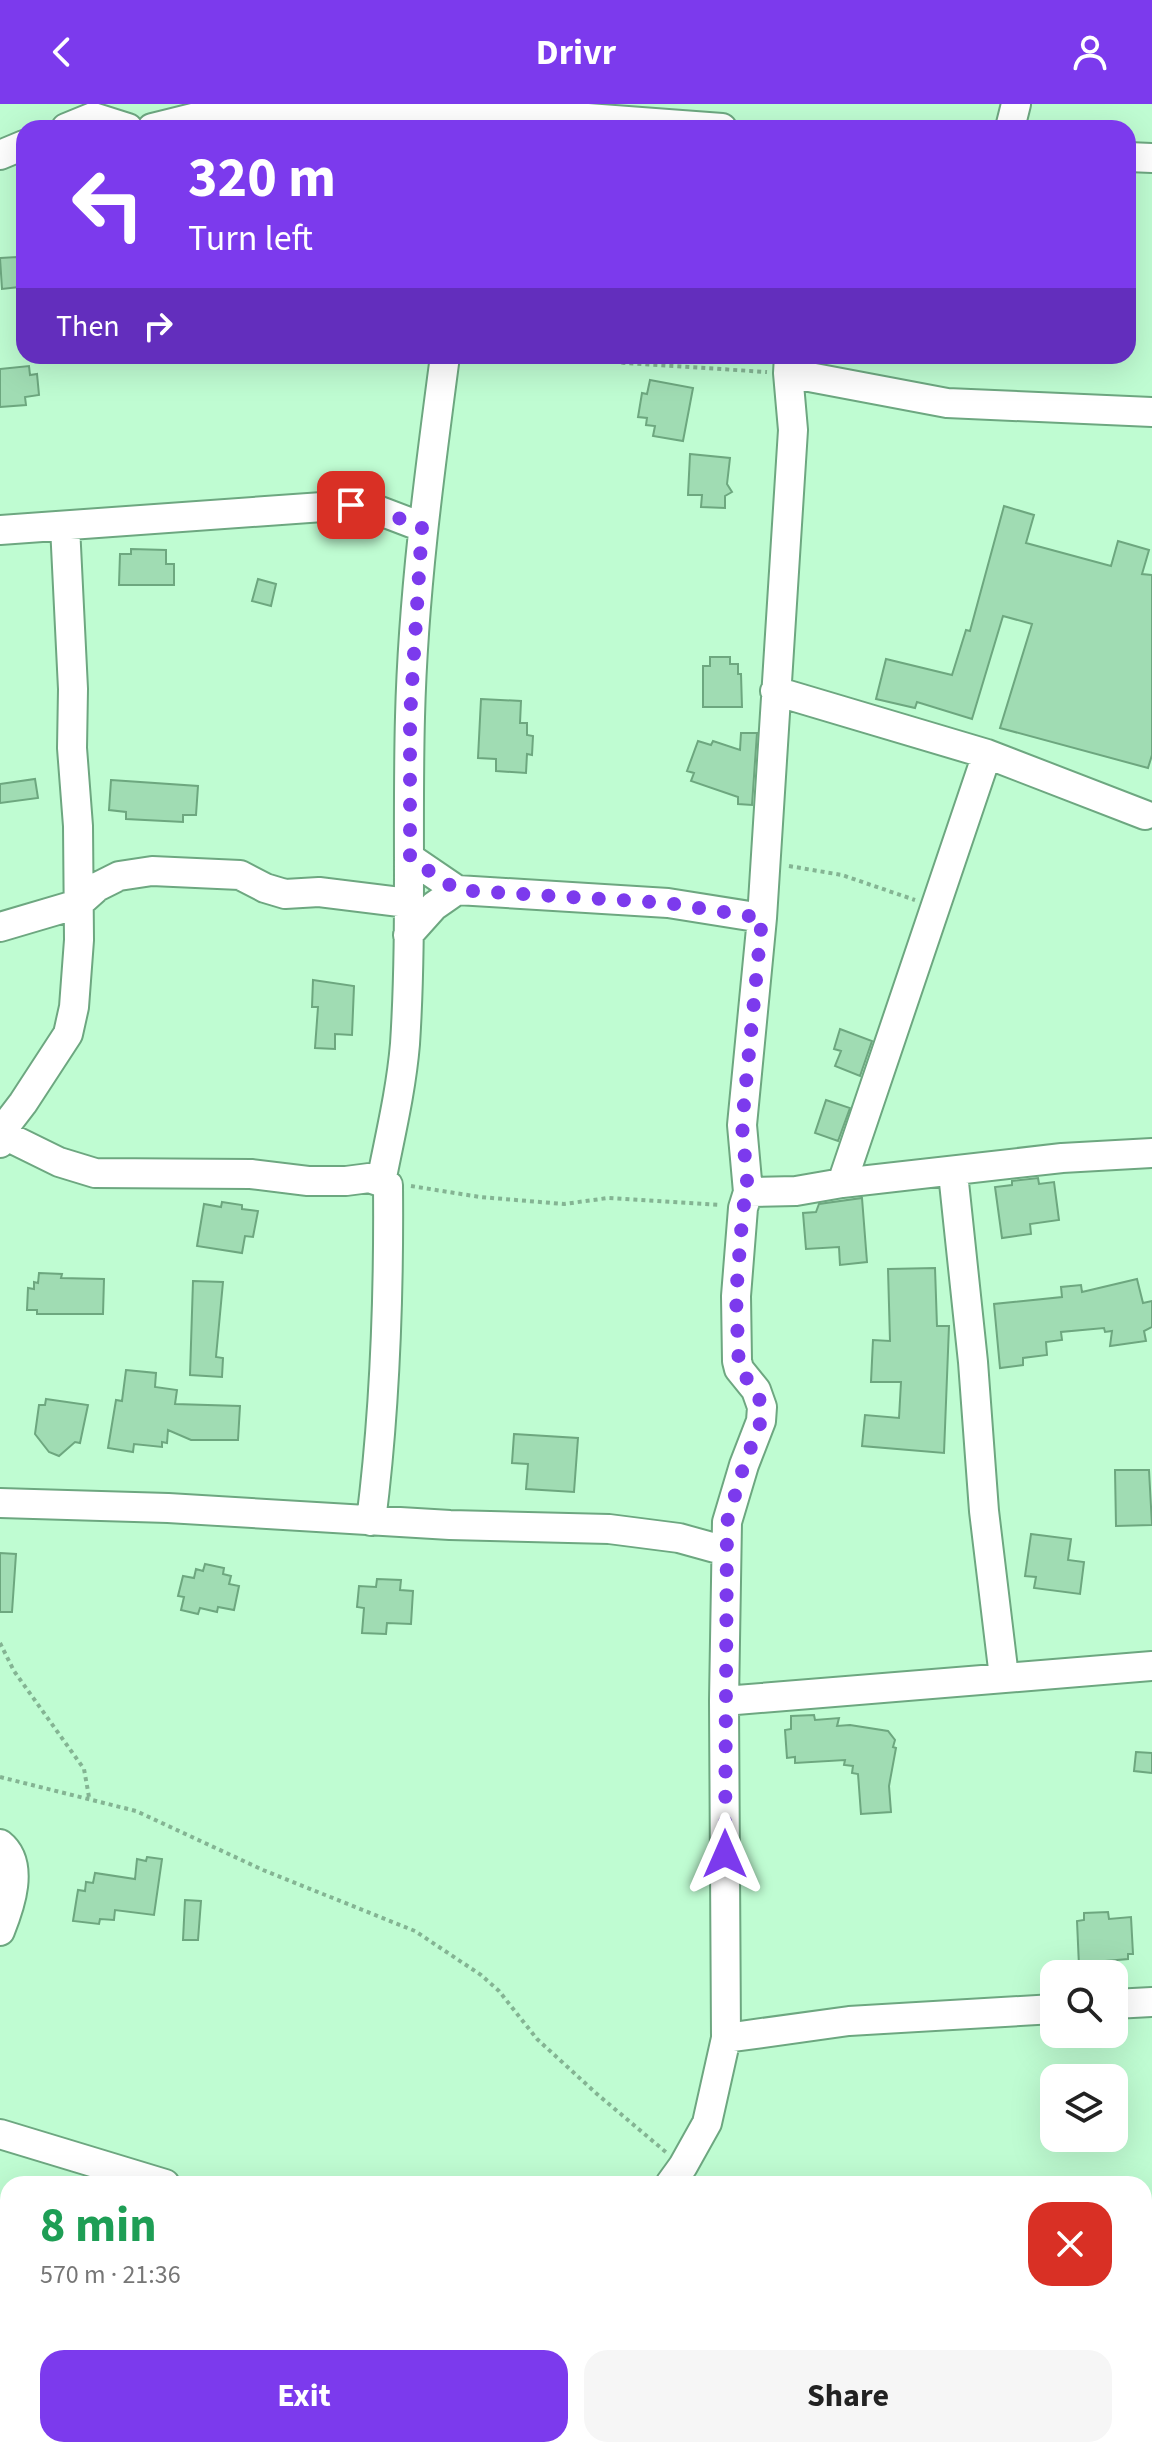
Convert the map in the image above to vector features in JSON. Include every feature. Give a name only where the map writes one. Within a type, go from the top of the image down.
[{"type":"street","points":[[175,120],[207,109],[282,116],[508,120]]},
{"type":"street","points":[[84,120],[100,117],[108,120]]},
{"type":"street","points":[[371,1521],[380,1454],[384,1183],[405,1046],[410,717],[422,527],[444,364]]},
{"type":"street","points":[[677,2175],[707,2123],[726,2038],[724,1701],[727,1522],[761,1421],[760,1399],[739,1369],[737,1361],[736,1296],[746,1200],[742,1125],[762,918],[793,430],[788,365],[947,403],[1152,412]]},
{"type":"street","points":[[0,530],[351,505],[380,511],[422,527]]},
{"type":"street","points":[[0,1143],[0,1133],[68,1034],[74,1007],[79,940],[78,826],[72,748],[73,689],[65,526]]},
{"type":"street","points":[[775,691],[987,754],[1145,815]]},
{"type":"street","points":[[842,1183],[987,754]]},
{"type":"street","points":[[410,858],[457,890],[668,903],[762,918]]},
{"type":"street","points":[[0,927],[78,904],[97,887],[119,876],[152,871],[240,875],[285,894],[319,892],[408,903]]},
{"type":"street","points":[[408,935],[434,906],[457,890]]},
{"type":"street","points":[[0,1133],[59,1162],[95,1173],[251,1174],[308,1181],[369,1178],[384,1183]]},
{"type":"street","points":[[746,1200],[842,1183],[953,1173],[1062,1158],[1152,1153]]},
{"type":"street","points":[[953,1173],[973,1362],[984,1511],[1004,1677]]},
{"type":"street","points":[[0,1503],[609,1529],[679,1538],[726,1551]]},
{"type":"street","points":[[724,1701],[1152,1666]]},
{"type":"street","points":[[0,1844],[14,1864],[13,1886],[0,1931]]},
{"type":"street","points":[[1128,2003],[1152,2002]]},
{"type":"street","points":[[726,2038],[849,2021],[1040,2010]]},
{"type":"street","points":[[0,2134],[139,2176]]},
{"type":"path","points":[[706,364],[788,365]]},
{"type":"path","points":[[765,860],[842,875],[936,908]]},
{"type":"path","points":[[384,1183],[480,1197],[564,1204],[634,1198],[746,1200]]},
{"type":"path","points":[[0,1643],[14,1671],[84,1769],[89,1797]]},
{"type":"path","points":[[0,1777],[89,1797],[161,1821],[263,1870],[415,1931],[481,1975],[499,1991],[537,2039],[677,2175]]},
{"type":"building","points":[[16,257],[16,287],[2,289],[0,258]]},
{"type":"building","points":[[29,366],[30,375],[37,374],[39,395],[25,397],[26,405],[0,407],[0,369]]},
{"type":"building","points":[[650,380],[693,388],[683,441],[653,436],[655,426],[646,425],[647,418],[638,417],[642,393],[647,394]]},
{"type":"building","points":[[690,454],[730,458],[727,484],[732,492],[725,496],[725,508],[701,507],[702,495],[688,495]]},
{"type":"building","points":[[1004,506],[1034,515],[1026,543],[1111,566],[1118,541],[1149,550],[1142,574],[1152,575],[1152,755],[1148,768],[1000,728],[1032,624],[1003,616],[972,719],[917,702],[915,708],[876,699],[886,659],[952,675],[966,630],[970,631]]},
{"type":"building","points":[[131,549],[166,550],[166,564],[174,564],[174,585],[119,585],[120,554],[131,554]]},
{"type":"building","points":[[258,579],[276,584],[271,606],[252,601]]},
{"type":"building","points":[[710,657],[730,657],[730,664],[738,664],[742,707],[703,707],[703,666],[710,666]]},
{"type":"building","points":[[481,699],[521,701],[520,723],[527,723],[527,735],[533,736],[532,755],[527,754],[526,773],[496,771],[496,759],[478,758]]},
{"type":"building","points":[[741,733],[757,733],[752,805],[738,804],[738,797],[691,781],[694,773],[687,771],[698,741],[711,745],[713,741],[740,750]]},
{"type":"building","points":[[35,779],[38,798],[0,803],[0,784]]},
{"type":"building","points":[[111,780],[198,786],[196,815],[183,815],[183,822],[126,819],[126,812],[109,810]]},
{"type":"building","points":[[313,980],[354,986],[352,1035],[335,1034],[335,1049],[315,1048],[318,1007],[312,1007]]},
{"type":"building","points":[[840,1029],[872,1041],[860,1076],[835,1066],[841,1051],[834,1049]]},
{"type":"building","points":[[826,1100],[850,1108],[838,1141],[815,1133]]},
{"type":"building","points":[[1038,1178],[1039,1184],[1054,1182],[1059,1220],[1030,1224],[1031,1234],[1002,1238],[995,1187]]},
{"type":"building","points":[[862,1198],[867,1262],[840,1265],[839,1247],[806,1249],[803,1213],[816,1212],[819,1204]]},
{"type":"building","points":[[222,1202],[258,1211],[253,1237],[245,1236],[242,1253],[197,1246],[204,1204],[221,1207]]},
{"type":"building","points":[[935,1268],[937,1326],[949,1326],[944,1453],[862,1446],[865,1415],[899,1418],[901,1382],[871,1382],[873,1340],[890,1341],[888,1269]]},
{"type":"building","points":[[39,1273],[62,1274],[61,1278],[104,1279],[103,1314],[37,1314],[37,1310],[27,1310],[28,1288],[34,1289]]},
{"type":"building","points":[[1137,1279],[1143,1303],[1152,1301],[1152,1327],[1144,1331],[1146,1341],[1110,1346],[1112,1331],[1105,1332],[1104,1328],[1061,1332],[1062,1340],[1046,1342],[1047,1355],[1023,1358],[1023,1365],[1000,1368],[994,1304],[1062,1297],[1061,1287],[1081,1285],[1082,1292]]},
{"type":"building","points":[[193,1281],[223,1282],[216,1357],[223,1358],[222,1377],[190,1375]]},
{"type":"building","points":[[126,1370],[156,1373],[155,1387],[177,1390],[175,1404],[240,1406],[238,1440],[191,1440],[168,1430],[167,1443],[162,1442],[162,1447],[134,1444],[133,1452],[108,1448],[116,1400],[122,1401]]},
{"type":"building","points":[[46,1399],[88,1405],[80,1443],[75,1442],[59,1456],[49,1452],[35,1434],[39,1405],[45,1405]]},
{"type":"building","points":[[514,1434],[578,1438],[574,1492],[526,1489],[528,1464],[512,1463]]},
{"type":"building","points":[[1115,1470],[1149,1470],[1152,1525],[1116,1526]]},
{"type":"building","points":[[1031,1534],[1071,1539],[1068,1560],[1084,1562],[1080,1594],[1034,1588],[1036,1577],[1025,1576]]},
{"type":"building","points":[[0,1553],[16,1554],[12,1612],[0,1612]]},
{"type":"building","points":[[205,1564],[224,1568],[223,1574],[231,1576],[229,1584],[239,1586],[234,1610],[218,1607],[217,1612],[200,1608],[198,1614],[181,1610],[184,1597],[178,1596],[183,1576],[194,1578],[196,1569],[203,1571]]},
{"type":"building","points":[[377,1579],[401,1580],[400,1590],[413,1591],[411,1624],[387,1623],[386,1634],[362,1633],[364,1608],[357,1607],[359,1586],[376,1587]]},
{"type":"building","points":[[814,1715],[815,1720],[839,1718],[837,1726],[888,1731],[895,1740],[893,1747],[896,1748],[889,1786],[891,1812],[861,1814],[858,1774],[852,1773],[853,1766],[844,1765],[845,1760],[795,1763],[795,1757],[787,1758],[785,1730],[791,1729],[791,1716]]},
{"type":"building","points":[[1136,1752],[1152,1753],[1152,1773],[1134,1771]]},
{"type":"building","points":[[147,1857],[162,1859],[154,1915],[115,1910],[114,1920],[100,1919],[99,1924],[73,1921],[78,1890],[85,1891],[86,1882],[93,1883],[95,1873],[135,1879],[137,1859],[146,1861]]},
{"type":"building","points":[[185,1900],[201,1901],[198,1940],[183,1940]]},
{"type":"building","points":[[1108,1912],[1109,1919],[1131,1917],[1133,1954],[1128,1954],[1128,1959],[1079,1960],[1077,1921],[1084,1920],[1084,1913]]},
{"type":"route","points":[[351,505],[380,511],[422,527],[410,717],[410,858],[457,890],[668,903],[762,918],[742,1125],[748,1192],[743,1208],[736,1296],[737,1361],[739,1369],[756,1390],[762,1407],[761,1421],[727,1522],[725,1854]]}]
